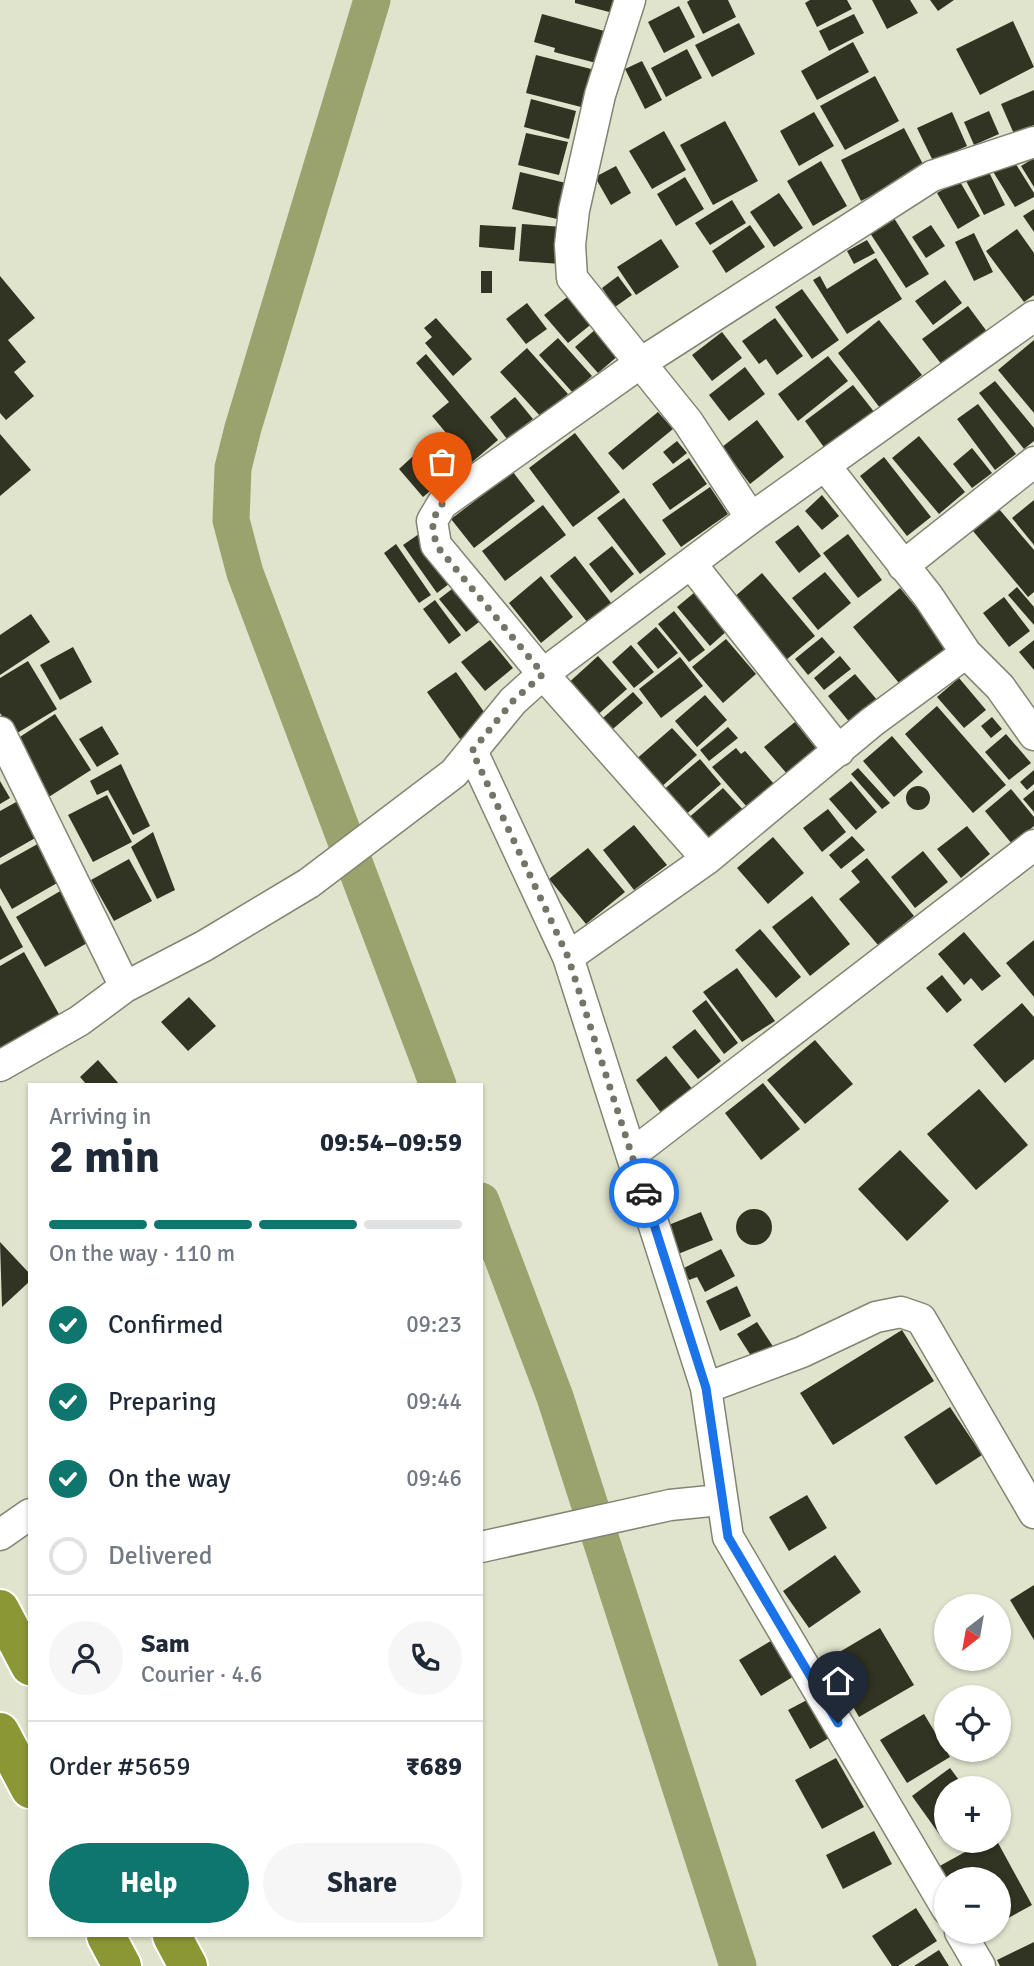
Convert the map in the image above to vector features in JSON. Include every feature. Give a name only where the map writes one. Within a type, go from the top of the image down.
[{"type":"highway","points":[[0,1609],[28,1662]]},
{"type":"highway","points":[[0,1732],[28,1785]]},
{"type":"highway","points":[[107,1937],[122,1966]]},
{"type":"highway","points":[[173,1937],[188,1966]]},
{"type":"street","points":[[630,0],[600,96],[573,209],[570,245],[572,278],[688,422],[751,518]]},
{"type":"street","points":[[706,859],[543,674],[436,545],[432,521],[442,504],[639,364],[932,176],[1034,142]]},
{"type":"street","points":[[0,1066],[79,1021],[125,987],[204,946],[309,883],[454,773],[513,701],[543,674],[692,565],[751,518],[1034,316]]},
{"type":"street","points":[[903,566],[1034,463]]},
{"type":"street","points":[[826,467],[928,596],[966,653],[1000,687],[1034,735]]},
{"type":"street","points":[[692,565],[839,751]]},
{"type":"street","points":[[568,957],[706,859],[872,722],[966,653]]},
{"type":"street","points":[[0,732],[125,987]]},
{"type":"street","points":[[472,751],[568,957],[706,1388],[722,1486],[720,1500],[728,1537],[934,1887]]},
{"type":"street","points":[[632,1154],[1034,845]]},
{"type":"street","points":[[706,1388],[802,1352],[876,1317],[901,1312],[921,1319],[1034,1513]]},
{"type":"street","points":[[483,1547],[670,1505],[720,1500]]},
{"type":"street","points":[[0,1535],[28,1515]]},
{"type":"street","points":[[967,1944],[980,1966]]},
{"type":"building","points":[[575,0],[616,0],[613,13],[575,3]]},
{"type":"building","points":[[728,0],[736,17],[703,34],[687,2]]},
{"type":"building","points":[[810,0],[847,0],[852,9],[817,27],[805,3]]},
{"type":"building","points":[[872,0],[910,0],[918,13],[887,29]]},
{"type":"building","points":[[930,0],[954,0],[938,11]]},
{"type":"building","points":[[679,6],[695,37],[664,53],[648,22]]},
{"type":"building","points":[[542,14],[608,32],[600,64],[554,52],[555,48],[534,42]]},
{"type":"building","points":[[854,14],[864,33],[829,51],[819,31]]},
{"type":"building","points":[[1013,21],[1034,67],[980,95],[956,49]]},
{"type":"building","points":[[739,23],[755,54],[712,77],[695,45]]},
{"type":"building","points":[[853,42],[869,72],[817,100],[801,71]]},
{"type":"building","points":[[687,49],[702,78],[666,97],[651,68]]},
{"type":"building","points":[[536,55],[603,72],[593,110],[526,93]]},
{"type":"building","points":[[642,61],[662,100],[645,109],[625,69]]},
{"type":"building","points":[[875,76],[899,121],[845,150],[820,106]]},
{"type":"building","points":[[1034,90],[1034,125],[1014,134],[1001,104]]},
{"type":"building","points":[[531,99],[576,111],[569,139],[524,127]]},
{"type":"building","points":[[989,111],[999,134],[974,145],[964,122]]},
{"type":"building","points":[[814,112],[834,146],[799,166],[780,131]]},
{"type":"building","points":[[952,112],[967,146],[933,161],[917,128]]},
{"type":"building","points":[[725,121],[758,181],[713,205],[680,145]]},
{"type":"building","points":[[904,128],[925,168],[861,201],[841,160]]},
{"type":"building","points":[[664,131],[686,170],[652,189],[629,151]]},
{"type":"building","points":[[526,133],[568,142],[559,175],[518,165]]},
{"type":"building","points":[[1012,158],[1034,193],[1034,197],[1015,207],[992,170]]},
{"type":"building","points":[[1034,158],[1034,187],[1021,166]]},
{"type":"building","points":[[821,161],[847,206],[813,226],[787,181]]},
{"type":"building","points":[[616,166],[631,193],[611,205],[595,177]]},
{"type":"building","points":[[986,166],[1005,205],[984,215],[964,177]]},
{"type":"building","points":[[520,172],[570,184],[562,220],[512,209]]},
{"type":"building","points":[[685,177],[704,209],[676,226],[657,194]]},
{"type":"building","points":[[959,180],[980,216],[958,229],[937,193]]},
{"type":"building","points":[[779,193],[803,228],[774,247],[750,212]]},
{"type":"building","points":[[732,200],[746,223],[710,245],[695,223]]},
{"type":"building","points":[[1034,209],[1034,232],[1023,216]]},
{"type":"building","points":[[894,218],[929,274],[906,288],[870,233]]},
{"type":"building","points":[[522,224],[563,227],[561,264],[519,261]]},
{"type":"building","points":[[480,225],[516,227],[514,250],[479,247]]},
{"type":"building","points":[[750,225],[765,247],[726,273],[712,251]]},
{"type":"building","points":[[931,225],[945,246],[926,258],[912,237]]},
{"type":"building","points":[[1017,229],[1034,253],[1034,295],[1024,302],[986,251]]},
{"type":"building","points":[[974,233],[993,272],[974,281],[955,242]]},
{"type":"building","points":[[661,239],[679,267],[636,295],[617,267]]},
{"type":"building","points":[[867,240],[875,253],[854,264],[847,251]]},
{"type":"building","points":[[876,258],[902,299],[847,334],[813,280],[820,276],[827,289]]},
{"type":"building","points":[[481,271],[492,271],[492,293],[481,293]]},
{"type":"building","points":[[0,276],[35,318],[8,340],[26,362],[14,372],[34,396],[6,420],[0,413]]},
{"type":"building","points":[[618,276],[632,295],[615,307],[602,288]]},
{"type":"building","points":[[945,280],[962,303],[933,325],[915,301]]},
{"type":"building","points":[[802,289],[839,340],[812,359],[775,307]]},
{"type":"building","points":[[571,294],[594,322],[568,343],[544,315]]},
{"type":"building","points":[[527,303],[547,329],[526,344],[506,319]]},
{"type":"building","points":[[968,306],[988,333],[942,365],[922,339]]},
{"type":"building","points":[[436,318],[472,359],[453,376],[425,343],[432,337],[424,328]]},
{"type":"building","points":[[775,318],[803,356],[777,375],[766,359],[759,364],[742,341]]},
{"type":"building","points":[[879,320],[922,375],[880,408],[838,353]]},
{"type":"building","points":[[596,329],[619,355],[598,373],[575,347]]},
{"type":"building","points":[[722,332],[742,358],[712,381],[692,355]]},
{"type":"building","points":[[558,338],[592,376],[573,393],[539,355]]},
{"type":"building","points":[[1034,340],[1034,413],[998,370]]},
{"type":"building","points":[[527,348],[568,394],[541,417],[500,372]]},
{"type":"building","points":[[426,354],[498,440],[471,463],[432,416],[449,402],[416,363]]},
{"type":"building","points":[[828,356],[848,381],[798,421],[778,394]]},
{"type":"building","points":[[745,367],[765,394],[729,421],[709,395]]},
{"type":"building","points":[[995,381],[1034,428],[1034,441],[1024,449],[979,393]]},
{"type":"building","points":[[853,385],[875,413],[826,450],[805,421]]},
{"type":"building","points":[[515,397],[533,419],[507,439],[490,417]]},
{"type":"building","points":[[978,404],[1016,454],[995,470],[957,419]]},
{"type":"building","points":[[658,412],[673,429],[623,470],[608,453]]},
{"type":"building","points":[[757,420],[784,457],[750,484],[722,447]]},
{"type":"building","points":[[575,433],[620,492],[573,527],[529,468]]},
{"type":"building","points":[[0,434],[31,470],[0,496]]},
{"type":"building","points":[[919,436],[965,492],[939,514],[892,458]]},
{"type":"building","points":[[677,441],[687,453],[673,464],[663,452]]},
{"type":"building","points":[[423,447],[448,476],[423,497],[399,469]]},
{"type":"building","points":[[972,448],[992,473],[972,488],[953,464]]},
{"type":"building","points":[[884,457],[931,517],[907,536],[860,476]]},
{"type":"building","points":[[689,458],[707,484],[670,510],[652,484]]},
{"type":"building","points":[[513,472],[535,501],[474,548],[451,519]]},
{"type":"building","points":[[710,487],[728,514],[681,547],[662,520]]},
{"type":"building","points":[[822,495],[839,516],[822,530],[805,511]]},
{"type":"building","points":[[624,498],[666,554],[640,574],[597,518]]},
{"type":"building","points":[[1034,500],[1034,545],[1012,518]]},
{"type":"building","points":[[543,505],[566,535],[505,581],[482,551]]},
{"type":"building","points":[[999,509],[1034,550],[1034,592],[1028,597],[973,531]]},
{"type":"building","points":[[798,525],[821,556],[799,573],[775,542]]},
{"type":"building","points":[[419,534],[453,581],[437,593],[403,545]]},
{"type":"building","points":[[848,534],[882,580],[858,598],[823,553]]},
{"type":"building","points":[[396,544],[431,595],[419,603],[384,553]]},
{"type":"building","points":[[612,546],[634,574],[611,593],[589,564]]},
{"type":"building","points":[[575,556],[612,604],[588,623],[550,576]]},
{"type":"building","points":[[825,572],[851,603],[818,630],[792,598]]},
{"type":"building","points":[[762,573],[815,636],[786,660],[733,598]]},
{"type":"building","points":[[541,576],[573,617],[541,643],[509,603]]},
{"type":"building","points":[[1017,587],[1034,607],[1034,625],[1008,595]]},
{"type":"building","points":[[900,588],[950,649],[903,688],[853,627]]},
{"type":"building","points":[[452,589],[456,595],[461,591],[483,619],[466,632],[439,599]]},
{"type":"building","points":[[695,592],[728,630],[710,646],[677,607]]},
{"type":"building","points":[[1004,597],[1030,631],[1009,647],[983,613]]},
{"type":"building","points":[[435,600],[461,635],[449,644],[423,609]]},
{"type":"building","points":[[674,611],[705,650],[689,662],[658,624]]},
{"type":"building","points":[[31,614],[50,642],[0,675],[0,635]]},
{"type":"building","points":[[656,627],[678,653],[658,669],[637,643]]},
{"type":"building","points":[[822,637],[835,652],[808,675],[795,659]]},
{"type":"building","points":[[726,639],[756,674],[723,703],[692,667]]},
{"type":"building","points":[[490,640],[513,668],[485,691],[461,662]]},
{"type":"building","points":[[1034,640],[1034,670],[1019,652]]},
{"type":"building","points":[[631,645],[654,672],[634,688],[612,662]]},
{"type":"building","points":[[73,647],[92,682],[60,700],[40,665]]},
{"type":"building","points":[[598,656],[627,689],[594,718],[565,686]]},
{"type":"building","points":[[840,656],[851,669],[824,690],[814,678]]},
{"type":"building","points":[[680,657],[703,686],[661,718],[639,689]]},
{"type":"building","points":[[28,661],[57,709],[14,735],[0,713],[0,678]]},
{"type":"building","points":[[456,672],[489,719],[460,739],[427,692]]},
{"type":"building","points":[[855,674],[878,701],[851,724],[828,696]]},
{"type":"building","points":[[959,678],[986,710],[964,728],[937,697]]},
{"type":"building","points":[[633,692],[643,703],[607,734],[597,723]]},
{"type":"building","points":[[705,695],[727,720],[697,747],[675,721]]},
{"type":"building","points":[[937,706],[1006,785],[973,813],[905,734]]},
{"type":"building","points":[[55,714],[91,770],[44,800],[9,744]]},
{"type":"building","points":[[992,717],[1002,729],[991,738],[981,726]]},
{"type":"building","points":[[795,722],[818,751],[788,775],[764,747]]},
{"type":"building","points":[[102,726],[119,754],[97,767],[79,739]]},
{"type":"building","points":[[728,727],[738,738],[709,761],[700,750]]},
{"type":"building","points":[[672,728],[697,755],[659,789],[634,761]]},
{"type":"building","points":[[1006,734],[1031,763],[1009,780],[985,752]]},
{"type":"building","points":[[892,736],[923,772],[894,797],[863,761]]},
{"type":"building","points":[[736,748],[741,754],[745,751],[774,784],[747,807],[712,767]]},
{"type":"building","points":[[700,759],[721,784],[683,817],[661,792]]},
{"type":"building","points":[[121,764],[150,826],[133,835],[108,790],[97,795],[90,781]]},
{"type":"building","points":[[858,768],[890,803],[882,809],[851,774]]},
{"type":"building","points":[[1034,770],[1034,784],[1027,790],[1020,782]]},
{"type":"building","points":[[0,781],[10,798],[0,804]]},
{"type":"building","points":[[851,781],[877,812],[856,830],[829,799]]},
{"type":"building","points":[[918,786],[927,789],[930,798],[927,807],[918,810],[909,807],[906,798],[909,789]]},
{"type":"building","points":[[723,788],[746,813],[708,845],[686,820]]},
{"type":"building","points":[[1011,789],[1034,817],[1034,826],[1012,844],[985,811]]},
{"type":"building","points":[[1034,790],[1034,812],[1023,799]]},
{"type":"building","points":[[107,795],[132,842],[93,862],[68,815]]},
{"type":"building","points":[[18,801],[37,837],[0,858],[0,811]]},
{"type":"building","points":[[828,809],[846,832],[822,852],[803,828]]},
{"type":"building","points":[[634,825],[667,865],[634,890],[603,850]]},
{"type":"building","points":[[967,826],[990,854],[961,878],[937,849]]},
{"type":"building","points":[[153,832],[175,890],[157,899],[131,847]]},
{"type":"building","points":[[852,836],[865,850],[841,869],[829,855]]},
{"type":"building","points":[[773,837],[804,873],[768,904],[737,868]]},
{"type":"building","points":[[43,841],[64,879],[12,909],[0,888],[0,865]]},
{"type":"building","points":[[588,848],[625,892],[586,924],[549,879]]},
{"type":"building","points":[[923,851],[948,882],[915,908],[891,877]]},
{"type":"building","points":[[867,858],[914,916],[878,945],[839,899],[860,882],[851,871]]},
{"type":"building","points":[[129,859],[152,901],[114,921],[91,880]]},
{"type":"building","points":[[62,890],[96,938],[45,967],[16,917]]},
{"type":"building","points":[[812,896],[850,944],[810,976],[772,927]]},
{"type":"building","points":[[0,905],[23,947],[0,960]]},
{"type":"building","points":[[760,929],[801,977],[776,998],[735,950]]},
{"type":"building","points":[[964,932],[1001,976],[982,991],[971,978],[964,985],[938,954]]},
{"type":"building","points":[[1034,940],[1034,997],[1006,963]]},
{"type":"building","points":[[24,952],[64,1023],[0,1059],[0,966]]},
{"type":"building","points":[[737,968],[775,1021],[742,1042],[703,992]]},
{"type":"building","points":[[942,975],[962,1000],[947,1013],[926,988]]},
{"type":"building","points":[[189,997],[216,1026],[188,1051],[161,1022]]},
{"type":"building","points":[[706,1000],[738,1043],[724,1054],[692,1011]]},
{"type":"building","points":[[1022,1003],[1034,1017],[1034,1059],[1005,1083],[973,1045]]},
{"type":"building","points":[[695,1029],[721,1061],[698,1079],[672,1047]]},
{"type":"building","points":[[815,1040],[853,1084],[805,1124],[767,1080]]},
{"type":"building","points":[[666,1056],[693,1090],[662,1114],[636,1080]]},
{"type":"building","points":[[98,1060],[118,1083],[85,1083],[80,1077]]},
{"type":"building","points":[[763,1083],[800,1129],[761,1160],[725,1113]]},
{"type":"building","points":[[979,1089],[1028,1145],[976,1190],[927,1134]]},
{"type":"building","points":[[900,1150],[949,1201],[907,1241],[858,1189]]},
{"type":"building","points":[[754,1209],[767,1214],[772,1227],[767,1240],[754,1245],[741,1240],[736,1227],[741,1214]]},
{"type":"building","points":[[701,1212],[713,1240],[678,1254],[666,1226]]},
{"type":"building","points":[[0,1242],[28,1272],[28,1283],[2,1307]]},
{"type":"building","points":[[721,1249],[735,1276],[705,1292],[697,1277],[689,1280],[682,1269]]},
{"type":"building","points":[[737,1286],[751,1316],[720,1331],[706,1301]]},
{"type":"building","points":[[757,1322],[774,1348],[753,1359],[737,1334]]},
{"type":"building","points":[[902,1330],[934,1381],[833,1445],[800,1393]]},
{"type":"building","points":[[950,1407],[982,1455],[936,1485],[904,1437]]},
{"type":"building","points":[[807,1495],[827,1528],[789,1551],[769,1517]]},
{"type":"building","points":[[835,1555],[861,1592],[809,1628],[783,1591]]},
{"type":"building","points":[[1034,1585],[1034,1640],[1012,1603],[1012,1599]]},
{"type":"building","points":[[880,1628],[914,1685],[859,1717],[826,1660]]},
{"type":"building","points":[[774,1639],[796,1675],[761,1696],[739,1660]]},
{"type":"building","points":[[807,1700],[829,1738],[810,1749],[788,1710]]},
{"type":"building","points":[[924,1714],[934,1731],[934,1762],[942,1762],[907,1783],[880,1740]]},
{"type":"building","points":[[836,1758],[864,1807],[822,1829],[795,1780]]},
{"type":"building","points":[[950,1768],[956,1776],[939,1776]]},
{"type":"building","points":[[934,1780],[934,1827],[912,1796]]},
{"type":"building","points":[[874,1831],[892,1864],[843,1889],[826,1855]]},
{"type":"building","points":[[963,1853],[1004,1853],[1032,1905],[1011,1916],[1011,1867],[938,1867]]},
{"type":"building","points":[[916,1908],[934,1936],[934,1943],[898,1966],[892,1966],[872,1936]]},
{"type":"building","points":[[1034,1942],[1034,1966],[1000,1966],[997,1960]]},
{"type":"building","points":[[939,1950],[949,1966],[914,1966]]},
{"type":"waterway","points":[[372,0],[243,428],[233,468],[231,520],[245,573],[437,1083]]},
{"type":"waterway","points":[[483,1206],[555,1397],[738,1966]]},
{"type":"way so far","points":[[442,504],[432,521],[436,545],[543,674],[513,701],[472,751],[568,957],[644,1193]]},
{"type":"route","points":[[644,1193],[706,1388],[722,1486],[720,1500],[728,1537],[838,1723]]}]
